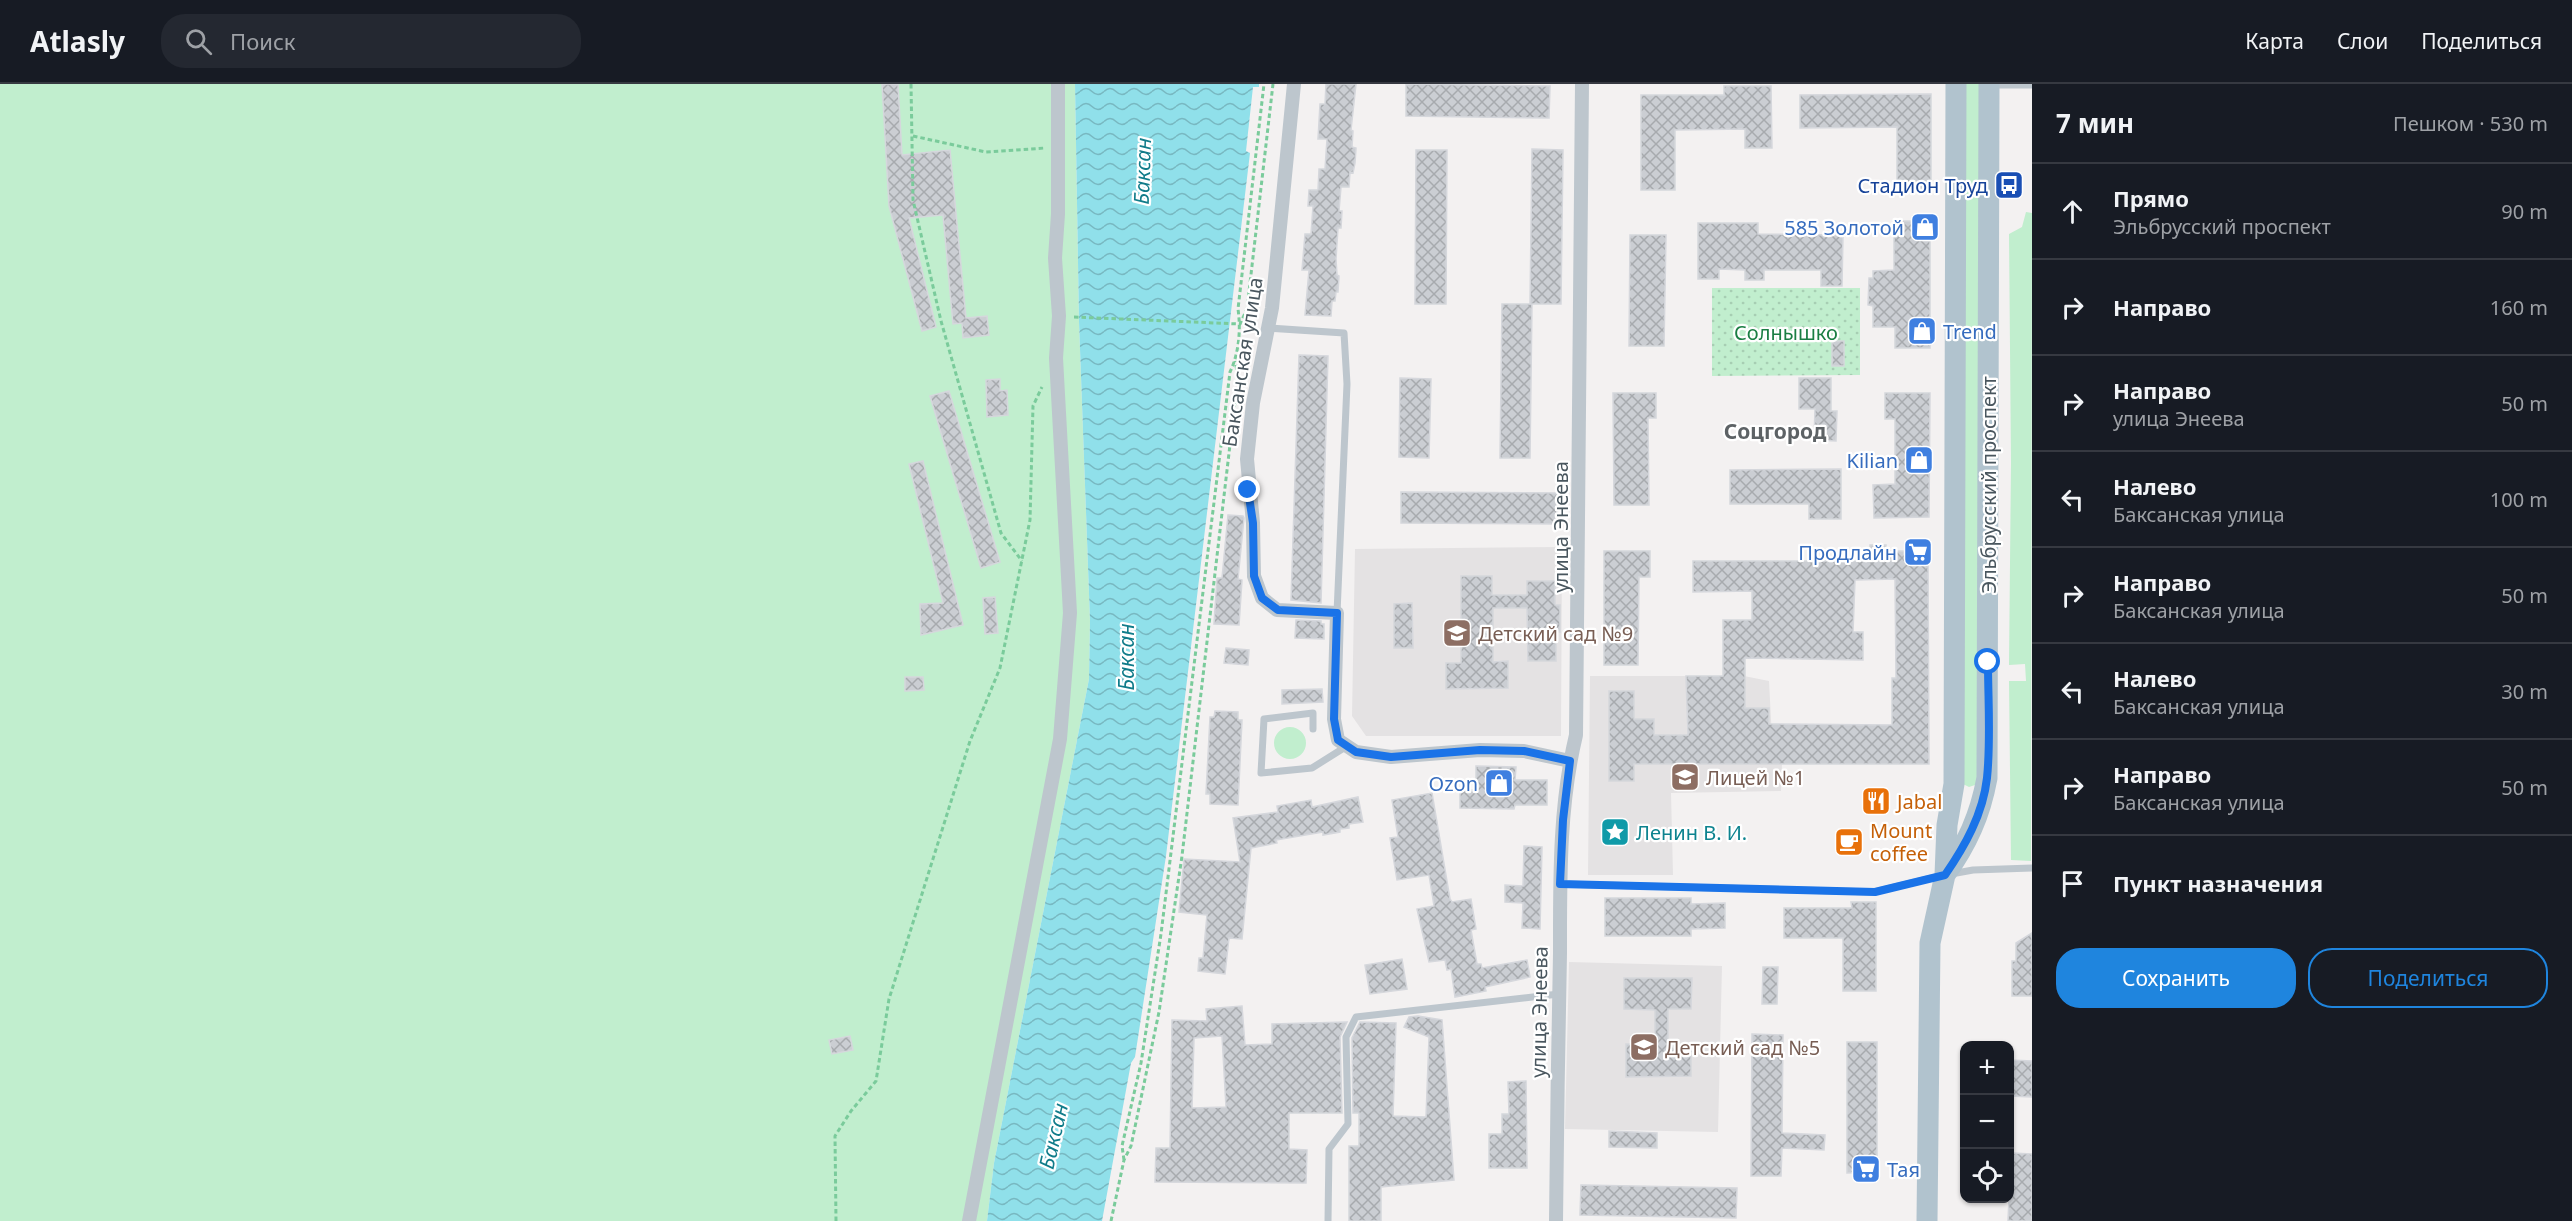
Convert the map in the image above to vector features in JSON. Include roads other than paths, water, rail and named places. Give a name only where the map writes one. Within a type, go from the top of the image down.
[{"type":"main road","name":"Эльбрусский проспект","points":[[1927,1221],[1928,975],[1930,943],[1945,875],[1947,825],[1954,784],[1956,84]]},
{"type":"main road","name":"Эльбрусский проспект","points":[[1945,875],[1964,847],[1977,817],[1986,786],[1989,84]]},
{"type":"main road","points":[[1954,784],[1957,789],[1968,794],[1981,791],[1986,786]]},
{"type":"street","points":[[969,1221],[1060,739],[1070,613],[1056,358],[1059,316],[1055,258],[1059,148],[1058,84]]},
{"type":"street","name":"Баксанская улица","points":[[1294,84],[1272,308],[1253,404],[1246,459],[1253,523],[1254,576],[1262,598],[1278,610],[1337,613]]},
{"type":"street","name":"улица Энеева","points":[[1556,1221],[1560,884],[1563,820],[1570,761],[1576,735],[1582,84]]},
{"type":"street","points":[[1337,613],[1334,719],[1338,740],[1356,752],[1391,757],[1470,751],[1513,751],[1570,761]]},
{"type":"lane","points":[[1989,84],[2032,86]]},
{"type":"lane","points":[[1268,328],[1344,333],[1347,384],[1337,613]]},
{"type":"lane","points":[[1313,729],[1313,713],[1264,719],[1261,772],[1312,768],[1347,746]]},
{"type":"lane","points":[[1560,884],[1875,892],[1973,870],[2032,868]]},
{"type":"lane","points":[[1328,1221],[1329,1149],[1348,1124],[1346,1037],[1356,1017],[1559,994]]},
{"type":"water","name":"Баксан","points":[[1075,84],[1259,84],[1259,87],[1253,87],[1246,151],[1250,153],[1166,856],[1135,1057],[1131,1063],[1102,1221],[987,1221],[994,1163],[1089,679],[1090,621],[1079,322]]},
{"type":"place","name":"Стадион Труд","points":[[2009,185]]},
{"type":"place","name":"585 Золотой","points":[[1925,227]]},
{"type":"place","name":"Trend","points":[[1922,331]]},
{"type":"place","name":"Kilian","points":[[1919,460]]},
{"type":"place","name":"Продлайн","points":[[1918,552]]},
{"type":"place","name":"Детский сад №9","points":[[1457,633]]},
{"type":"place","name":"Лицей №1","points":[[1685,777]]},
{"type":"place","name":"Ozon","points":[[1499,783]]},
{"type":"place","name":"Jabal","points":[[1876,801]]},
{"type":"place","name":"Ленин В. И.","points":[[1615,832]]},
{"type":"place","name":"Mount coffee","points":[[1849,842]]},
{"type":"place","name":"Детский сад №5","points":[[1644,1047]]},
{"type":"place","name":"Тая","points":[[1866,1169]]},
{"type":"district","name":"Соцгород","points":[[1775,431]]},
{"type":"park label","name":"Солнышко","points":[[1786,332]]}]
